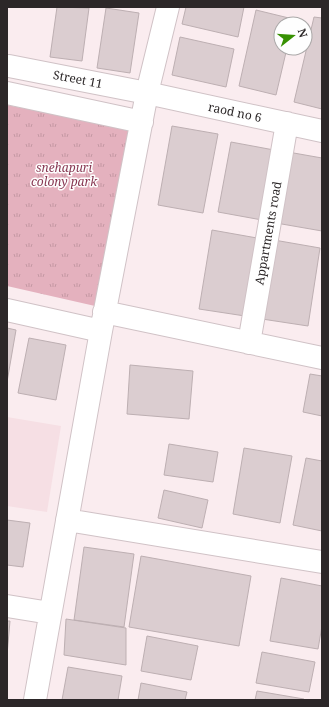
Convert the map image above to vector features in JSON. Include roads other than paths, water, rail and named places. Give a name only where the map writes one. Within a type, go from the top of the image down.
[{"type":"street","points":[[35,700],[102,322],[147,93],[168,7]]},
{"type":"street","name":"Street 11","points":[[9,66],[147,93]]},
{"type":"street","points":[[7,93],[142,122]]},
{"type":"street","name":"raod no 6","points":[[147,93],[322,130]]},
{"type":"street","name":"Appartments road","points":[[249,343],[287,123]]},
{"type":"street","points":[[7,310],[249,343],[322,358]]},
{"type":"street","points":[[67,520],[322,562]]},
{"type":"street","points":[[7,606],[50,613]]},
{"type":"park label","name":"snehapuri colony park","points":[[64,174]]}]
